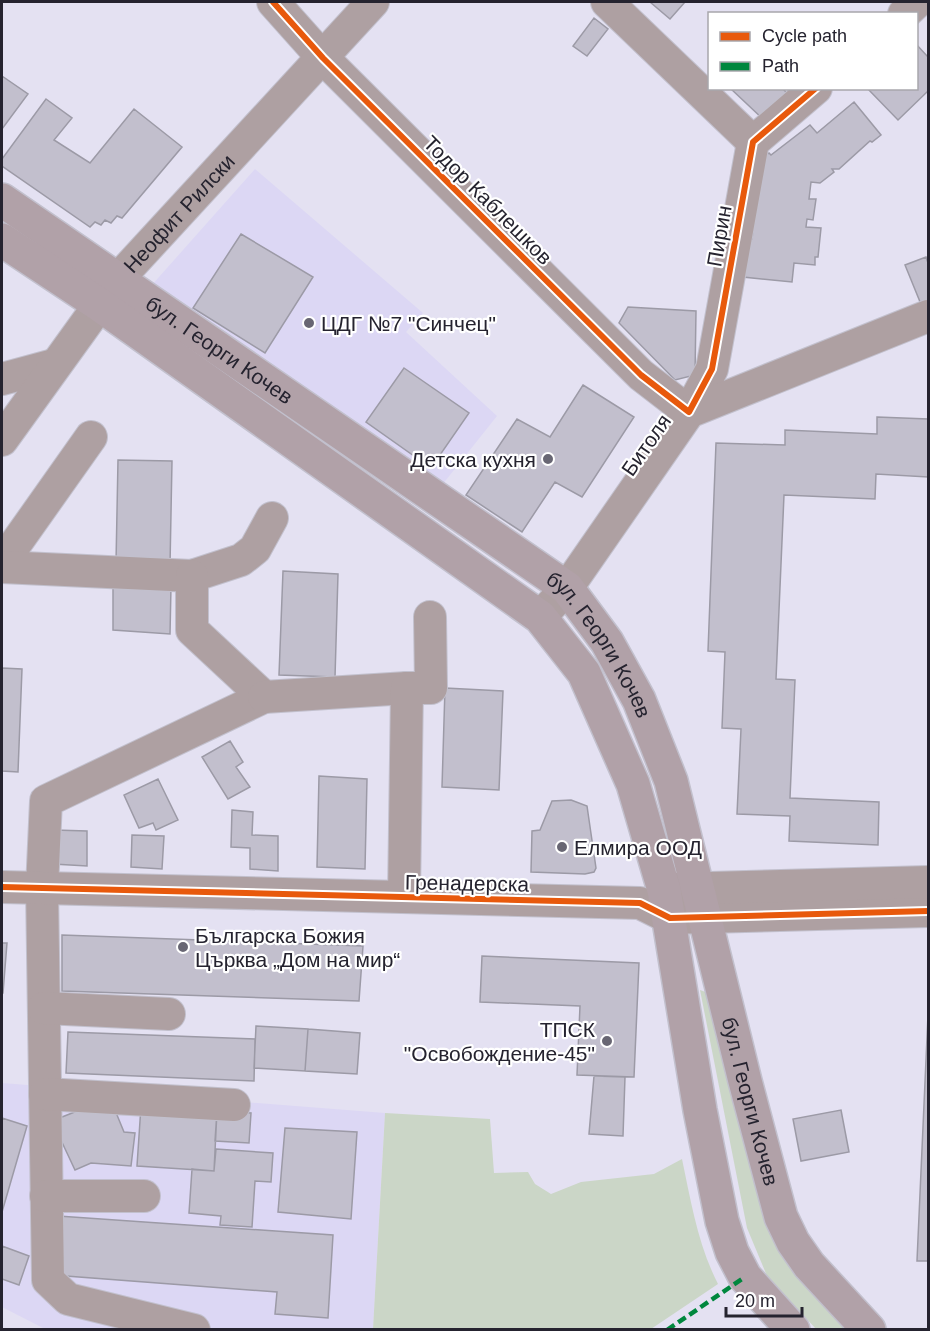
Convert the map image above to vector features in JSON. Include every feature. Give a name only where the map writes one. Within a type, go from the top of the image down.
[{"type":"main road","name":"бул. Георги Кочев","points":[[2,200],[567,588],[607,642],[639,700],[671,781],[781,1217],[793,1242],[809,1265],[869,1329]]},
{"type":"main road","name":"бул. Георги Кочев","points":[[2,240],[100,305],[540,617],[584,673],[633,784],[722,1221],[732,1252],[745,1277],[793,1329]]},
{"type":"street","name":"Тодор Каблешков","points":[[273,2],[323,58],[641,375],[690,412]]},
{"type":"street","name":"Неофит Рилски","points":[[2,440],[118,279],[373,2]]},
{"type":"street","points":[[607,2],[753,142],[814,90]]},
{"type":"street","name":"Пирин","points":[[690,412],[712,369],[753,142]]},
{"type":"street","name":"Битоля","points":[[540,617],[567,588],[690,412],[928,316]]},
{"type":"street","points":[[2,379],[54,365]]},
{"type":"street","points":[[2,562],[91,437]]},
{"type":"street","points":[[2,567],[192,576],[241,560],[255,549],[272,518]]},
{"type":"street","points":[[192,576],[192,630],[264,697]]},
{"type":"street","points":[[194,1329],[68,1299],[48,1280],[42,888],[45,801],[264,697],[431,688],[430,617]]},
{"type":"street","points":[[404,897],[407,688]]},
{"type":"street","name":"Гренадерска","points":[[2,888],[658,904],[928,882]]},
{"type":"street","name":"Гренадерска","points":[[700,902],[928,911]]},
{"type":"street","points":[[44,1008],[169,1014]]},
{"type":"street","points":[[45,1094],[234,1105]]},
{"type":"street","points":[[46,1196],[144,1196]]},
{"type":"shaded area","name":"ЦДГ №7 \"Синчец\"","points":[[255,169],[423,313],[406,332],[497,416],[442,485],[151,286]]},
{"type":"shaded area","points":[[2,1083],[385,1113],[373,1329],[45,1329],[2,1307]]},
{"type":"green space","points":[[700,990],[711,994],[720,1053],[783,1243],[854,1329],[816,1329],[767,1276],[747,1228]]},
{"type":"green space","points":[[385,1113],[490,1119],[494,1173],[528,1172],[535,1184],[551,1194],[581,1182],[654,1174],[682,1159],[700,1239],[718,1284],[651,1329],[373,1329]]},
{"type":"building","points":[[650,2],[685,2],[670,19]]},
{"type":"building","points":[[594,18],[608,29],[587,56],[573,46]]},
{"type":"building","points":[[918,46],[928,57],[928,91],[898,120],[869,90],[918,90]]},
{"type":"building","points":[[2,76],[28,94],[2,129]]},
{"type":"building","points":[[732,90],[784,90],[789,95],[765,121]]},
{"type":"building","points":[[46,99],[72,118],[54,140],[90,163],[134,109],[182,147],[122,218],[117,216],[111,223],[105,220],[101,225],[95,222],[90,227],[2,166],[2,159]]},
{"type":"building","points":[[854,102],[881,135],[872,142],[870,141],[839,169],[832,169],[834,172],[820,183],[811,182],[809,199],[816,199],[813,220],[807,219],[806,227],[821,228],[815,265],[794,263],[792,282],[743,277],[747,239],[752,239],[761,159],[769,153],[771,155],[810,125],[817,133]]},
{"type":"building","points":[[241,234],[313,277],[265,353],[193,308]]},
{"type":"building","points":[[926,257],[928,312],[925,314],[905,265]]},
{"type":"building","points":[[628,307],[696,311],[695,375],[675,380],[619,323]]},
{"type":"building","points":[[404,368],[469,413],[431,468],[366,422]]},
{"type":"building","name":"Детска кухня","points":[[583,385],[634,417],[582,497],[555,482],[522,532],[466,495],[517,419],[550,437]]},
{"type":"building","points":[[877,417],[928,419],[928,477],[876,474],[875,499],[784,495],[776,679],[795,680],[790,798],[879,802],[878,845],[789,841],[790,816],[737,814],[741,729],[722,728],[725,652],[708,651],[716,443],[785,445],[785,430],[877,434]]},
{"type":"building","points":[[118,460],[172,461],[170,565],[116,563]]},
{"type":"building","points":[[283,571],[338,574],[335,677],[279,675]]},
{"type":"building","points":[[113,584],[171,586],[170,634],[113,630]]},
{"type":"building","points":[[2,668],[22,669],[18,772],[2,771]]},
{"type":"building","points":[[445,688],[503,691],[499,790],[442,787]]},
{"type":"building","points":[[230,741],[243,762],[236,767],[250,787],[228,799],[202,757]]},
{"type":"building","points":[[319,776],[367,779],[365,869],[317,867]]},
{"type":"building","points":[[158,779],[178,820],[156,830],[153,823],[139,828],[124,795]]},
{"type":"building","name":"Елмира ООД","points":[[571,800],[587,806],[596,868],[594,872],[585,874],[531,872],[532,831],[540,830],[552,801]]},
{"type":"building","points":[[232,810],[253,812],[252,835],[278,836],[278,871],[250,869],[250,848],[231,847]]},
{"type":"building","points":[[54,830],[87,831],[87,866],[53,864]]},
{"type":"building","points":[[132,835],[164,836],[162,869],[131,867]]},
{"type":"building","points":[[62,935],[363,946],[359,1001],[62,991]]},
{"type":"building","points":[[2,943],[7,943],[3,993],[2,993]]},
{"type":"building","name":"ТПСК \"Освобождение-45\"","points":[[482,956],[639,963],[634,1077],[577,1075],[580,1006],[480,1002]]},
{"type":"building","points":[[928,1015],[928,1261],[917,1261]]},
{"type":"building","points":[[256,1026],[308,1029],[305,1071],[254,1068]]},
{"type":"building","points":[[308,1029],[360,1033],[357,1074],[305,1071]]},
{"type":"building","points":[[68,1032],[255,1039],[254,1081],[66,1073]]},
{"type":"building","points":[[594,1076],[625,1077],[623,1136],[589,1134]]},
{"type":"building","points":[[110,1098],[124,1132],[135,1133],[131,1166],[91,1163],[75,1170],[52,1121]]},
{"type":"building","points":[[141,1106],[217,1111],[214,1171],[137,1166]]},
{"type":"building","points":[[841,1110],[849,1152],[801,1161],[793,1119]]},
{"type":"building","points":[[217,1111],[251,1113],[249,1143],[215,1141]]},
{"type":"building","points":[[2,1118],[27,1126],[2,1212]]},
{"type":"building","points":[[285,1128],[357,1132],[351,1219],[278,1212]]},
{"type":"building","points":[[216,1149],[273,1153],[271,1182],[255,1181],[252,1227],[220,1225],[221,1216],[189,1213],[192,1169],[214,1171]]},
{"type":"building","points":[[58,1216],[333,1235],[328,1318],[275,1314],[277,1292],[53,1275]]},
{"type":"building","points":[[2,1246],[29,1256],[19,1285],[2,1279]]},
{"type":"marked path","points":[[667,1330],[745,1277]]},
{"type":"cycle path","points":[[273,2],[323,58],[641,375],[689,412],[712,369],[753,142],[814,90]]},
{"type":"cycle path","points":[[2,887],[640,903],[670,918],[928,911]]},
{"type":"place","name":"ЦДГ №7 \"Синчец\"","points":[[309,323]]},
{"type":"place","name":"Детска кухня","points":[[548,459]]},
{"type":"place","name":"Елмира ООД","points":[[562,847]]},
{"type":"place","name":"Българска Божия Църква „Дом на мир“","points":[[183,947]]},
{"type":"place","name":"ТПСК \"Освобождение-45\"","points":[[607,1041]]}]
